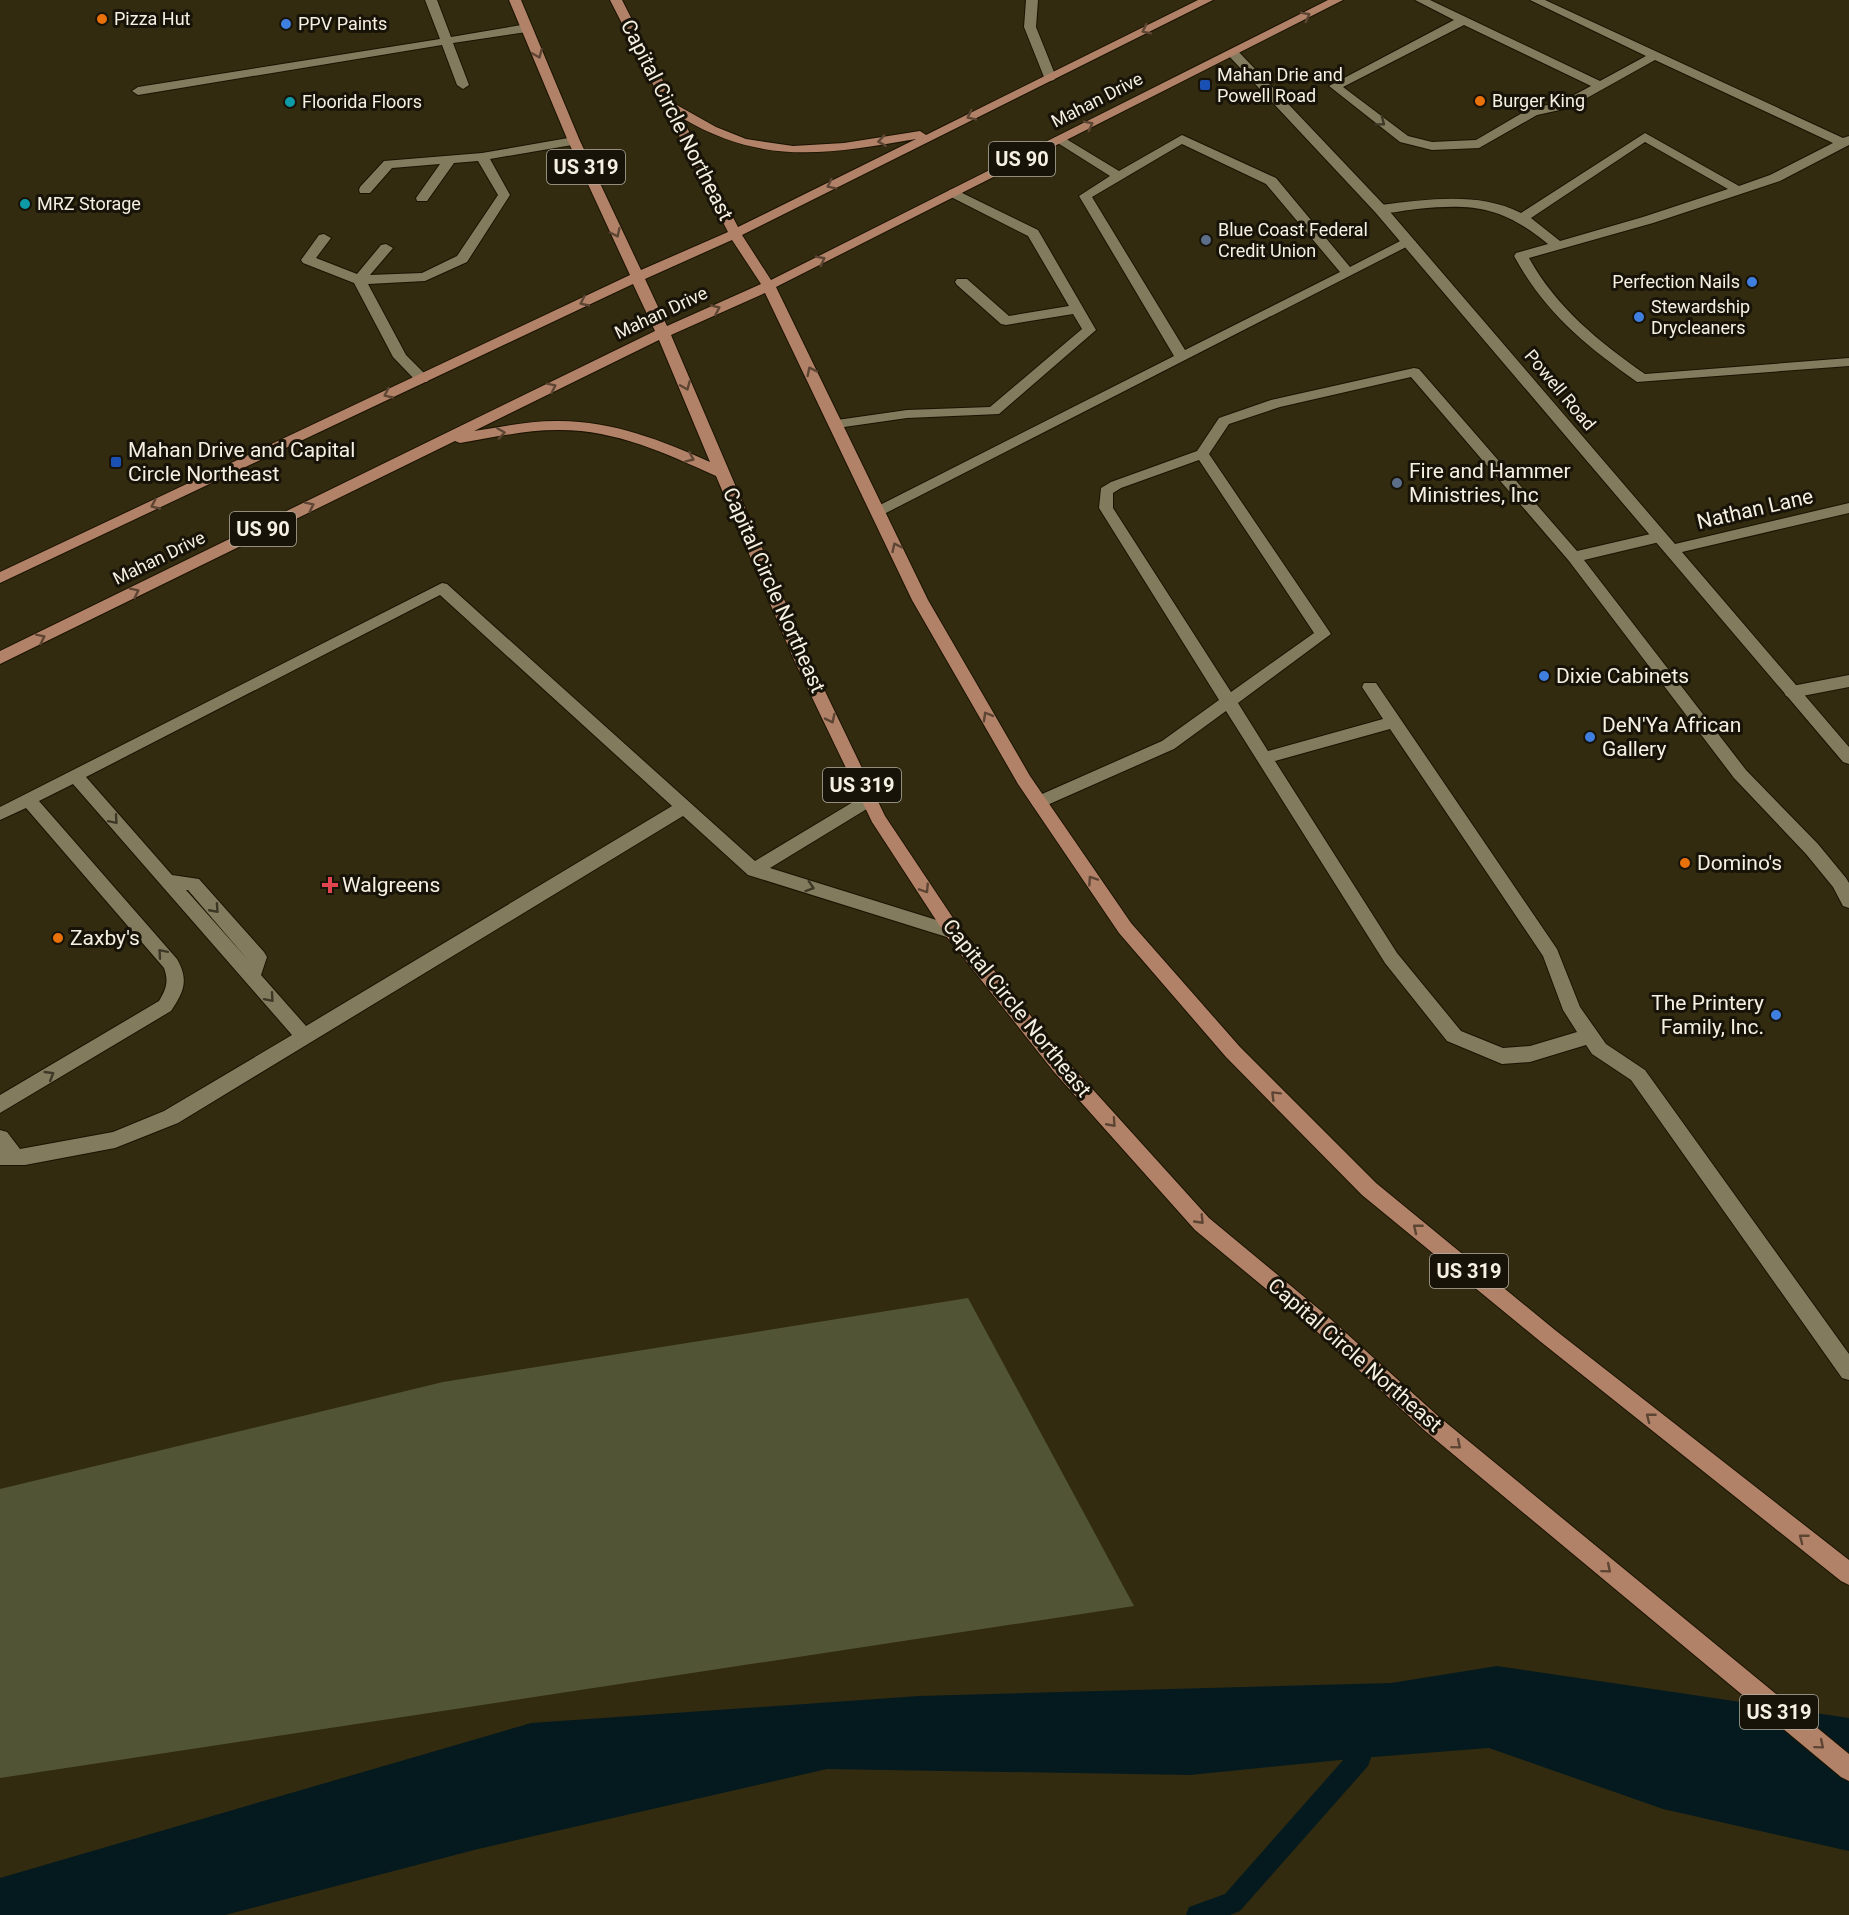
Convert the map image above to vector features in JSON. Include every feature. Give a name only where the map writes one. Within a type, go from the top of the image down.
[{"type":"main road","name":"Capital Circle Northeast","points":[[514,0],[574,141],[663,333],[802,660],[878,818],[953,932],[1061,1067],[1202,1224],[1319,1321],[1431,1423],[1849,1769]]},
{"type":"main road","name":"Capital Circle Northeast","points":[[616,0],[735,234],[769,286],[920,600],[1024,780],[1125,928],[1233,1052],[1369,1189],[1548,1336],[1849,1574]]},
{"type":"main road","name":"Mahan Drive","points":[[0,578],[637,277],[735,234],[1207,0]]},
{"type":"main road","name":"Mahan Drive","points":[[0,658],[663,333],[769,286],[1337,0]]},
{"type":"main road","points":[[670,106],[719,133],[750,144],[792,151],[828,150],[940,131]]},
{"type":"main road","points":[[443,441],[556,425],[602,429],[653,442],[723,473]]},
{"type":"street","points":[[431,0],[463,85]]},
{"type":"street","points":[[1032,0],[1030,27],[1050,77]]},
{"type":"street","points":[[1421,0],[1599,85]]},
{"type":"street","points":[[1536,0],[1846,141]]},
{"type":"street","points":[[1464,20],[1335,87],[1404,139],[1432,146],[1479,144],[1533,112],[1565,105],[1656,55]]},
{"type":"street","points":[[138,91],[526,28]]},
{"type":"street","name":"Powell Road","points":[[1233,53],[1409,242],[1849,758]]},
{"type":"street","points":[[1522,218],[1645,137],[1738,190]]},
{"type":"street","points":[[1182,357],[1085,196],[1182,139],[1271,181],[1348,273]]},
{"type":"street","points":[[1059,140],[1119,176]]},
{"type":"street","points":[[365,190],[388,164],[482,157],[574,141]]},
{"type":"street","points":[[1846,141],[1775,178],[1648,220],[1521,256],[1537,285],[1569,321],[1642,379],[1849,362]]},
{"type":"street","points":[[324,238],[308,260],[359,280],[425,278],[462,259],[504,195],[482,157]]},
{"type":"street","points":[[422,198],[450,159]]},
{"type":"street","points":[[837,424],[907,414],[994,411],[1089,330],[1033,233],[954,193]]},
{"type":"street","points":[[1380,209],[1425,204],[1484,203],[1522,218],[1557,245]]},
{"type":"street","points":[[879,511],[1409,242]]},
{"type":"street","points":[[359,280],[386,248]]},
{"type":"street","points":[[359,280],[400,357],[422,379]]},
{"type":"street","points":[[962,282],[1006,321],[1077,309]]},
{"type":"street","points":[[1590,1036],[1530,1054],[1502,1056],[1454,1036],[1391,958],[1228,704],[1106,508],[1106,491],[1116,485],[1202,454],[1224,421],[1276,403],[1414,372],[1574,557],[1740,774],[1812,849],[1840,883],[1849,901]]},
{"type":"street","points":[[1039,802],[1168,745],[1323,634],[1202,454]]},
{"type":"street","name":"Nathan Lane","points":[[1671,550],[1849,508]]},
{"type":"street","points":[[1574,557],[1659,537]]},
{"type":"street","points":[[0,814],[442,588],[754,870],[953,932]]},
{"type":"street","points":[[1792,692],[1849,681]]},
{"type":"street","points":[[1370,687],[1551,954],[1572,1010],[1599,1049],[1638,1075],[1849,1371]]},
{"type":"street","points":[[1263,758],[1394,722]]},
{"type":"street","points":[[75,776],[168,881],[193,884],[251,949],[258,957],[252,976],[304,1036]]},
{"type":"street","points":[[0,1105],[165,1006],[176,990],[177,977],[171,964],[28,800]]},
{"type":"street","points":[[754,870],[869,800]]},
{"type":"street","points":[[0,1138],[8,1157],[115,1140],[171,1117],[684,807]]},
{"type":"green space","points":[[968,1298],[1134,1606],[0,1778],[0,1489],[443,1382]]},
{"type":"water","points":[[1497,1666],[1849,1718],[1849,1851],[1663,1809],[1489,1748],[1190,1775],[827,1769],[478,1849],[225,1915],[0,1915],[0,1878],[531,1723],[919,1696],[1391,1683]]},
{"type":"waterway","points":[[1197,1915],[1232,1903],[1360,1758]]},
{"type":"place","name":"Pizza Hut","points":[[102,19]]},
{"type":"place","name":"PPV Paints","points":[[286,24]]},
{"type":"place","name":"Mahan Drie and Powell Road","points":[[1205,85]]},
{"type":"place","name":"Burger King","points":[[1480,101]]},
{"type":"place","name":"Floorida Floors","points":[[290,102]]},
{"type":"place","name":"MRZ Storage","points":[[25,204]]},
{"type":"place","name":"Blue Coast Federal Credit Union","points":[[1206,240]]},
{"type":"place","name":"Perfection Nails","points":[[1752,282]]},
{"type":"place","name":"Stewardship Drycleaners","points":[[1639,317]]},
{"type":"place","name":"Mahan Drive and Capital Circle Northeast","points":[[116,462]]},
{"type":"place","name":"Fire and Hammer Ministries, Inc","points":[[1397,483]]},
{"type":"place","name":"Dixie Cabinets","points":[[1544,676]]},
{"type":"place","name":"DeN'Ya African Gallery","points":[[1590,737]]},
{"type":"place","name":"Domino's","points":[[1685,863]]},
{"type":"place","name":"Walgreens","points":[[330,885]]},
{"type":"place","name":"Zaxby's","points":[[58,938]]},
{"type":"place","name":"The Printery Family, Inc.","points":[[1776,1015]]}]
